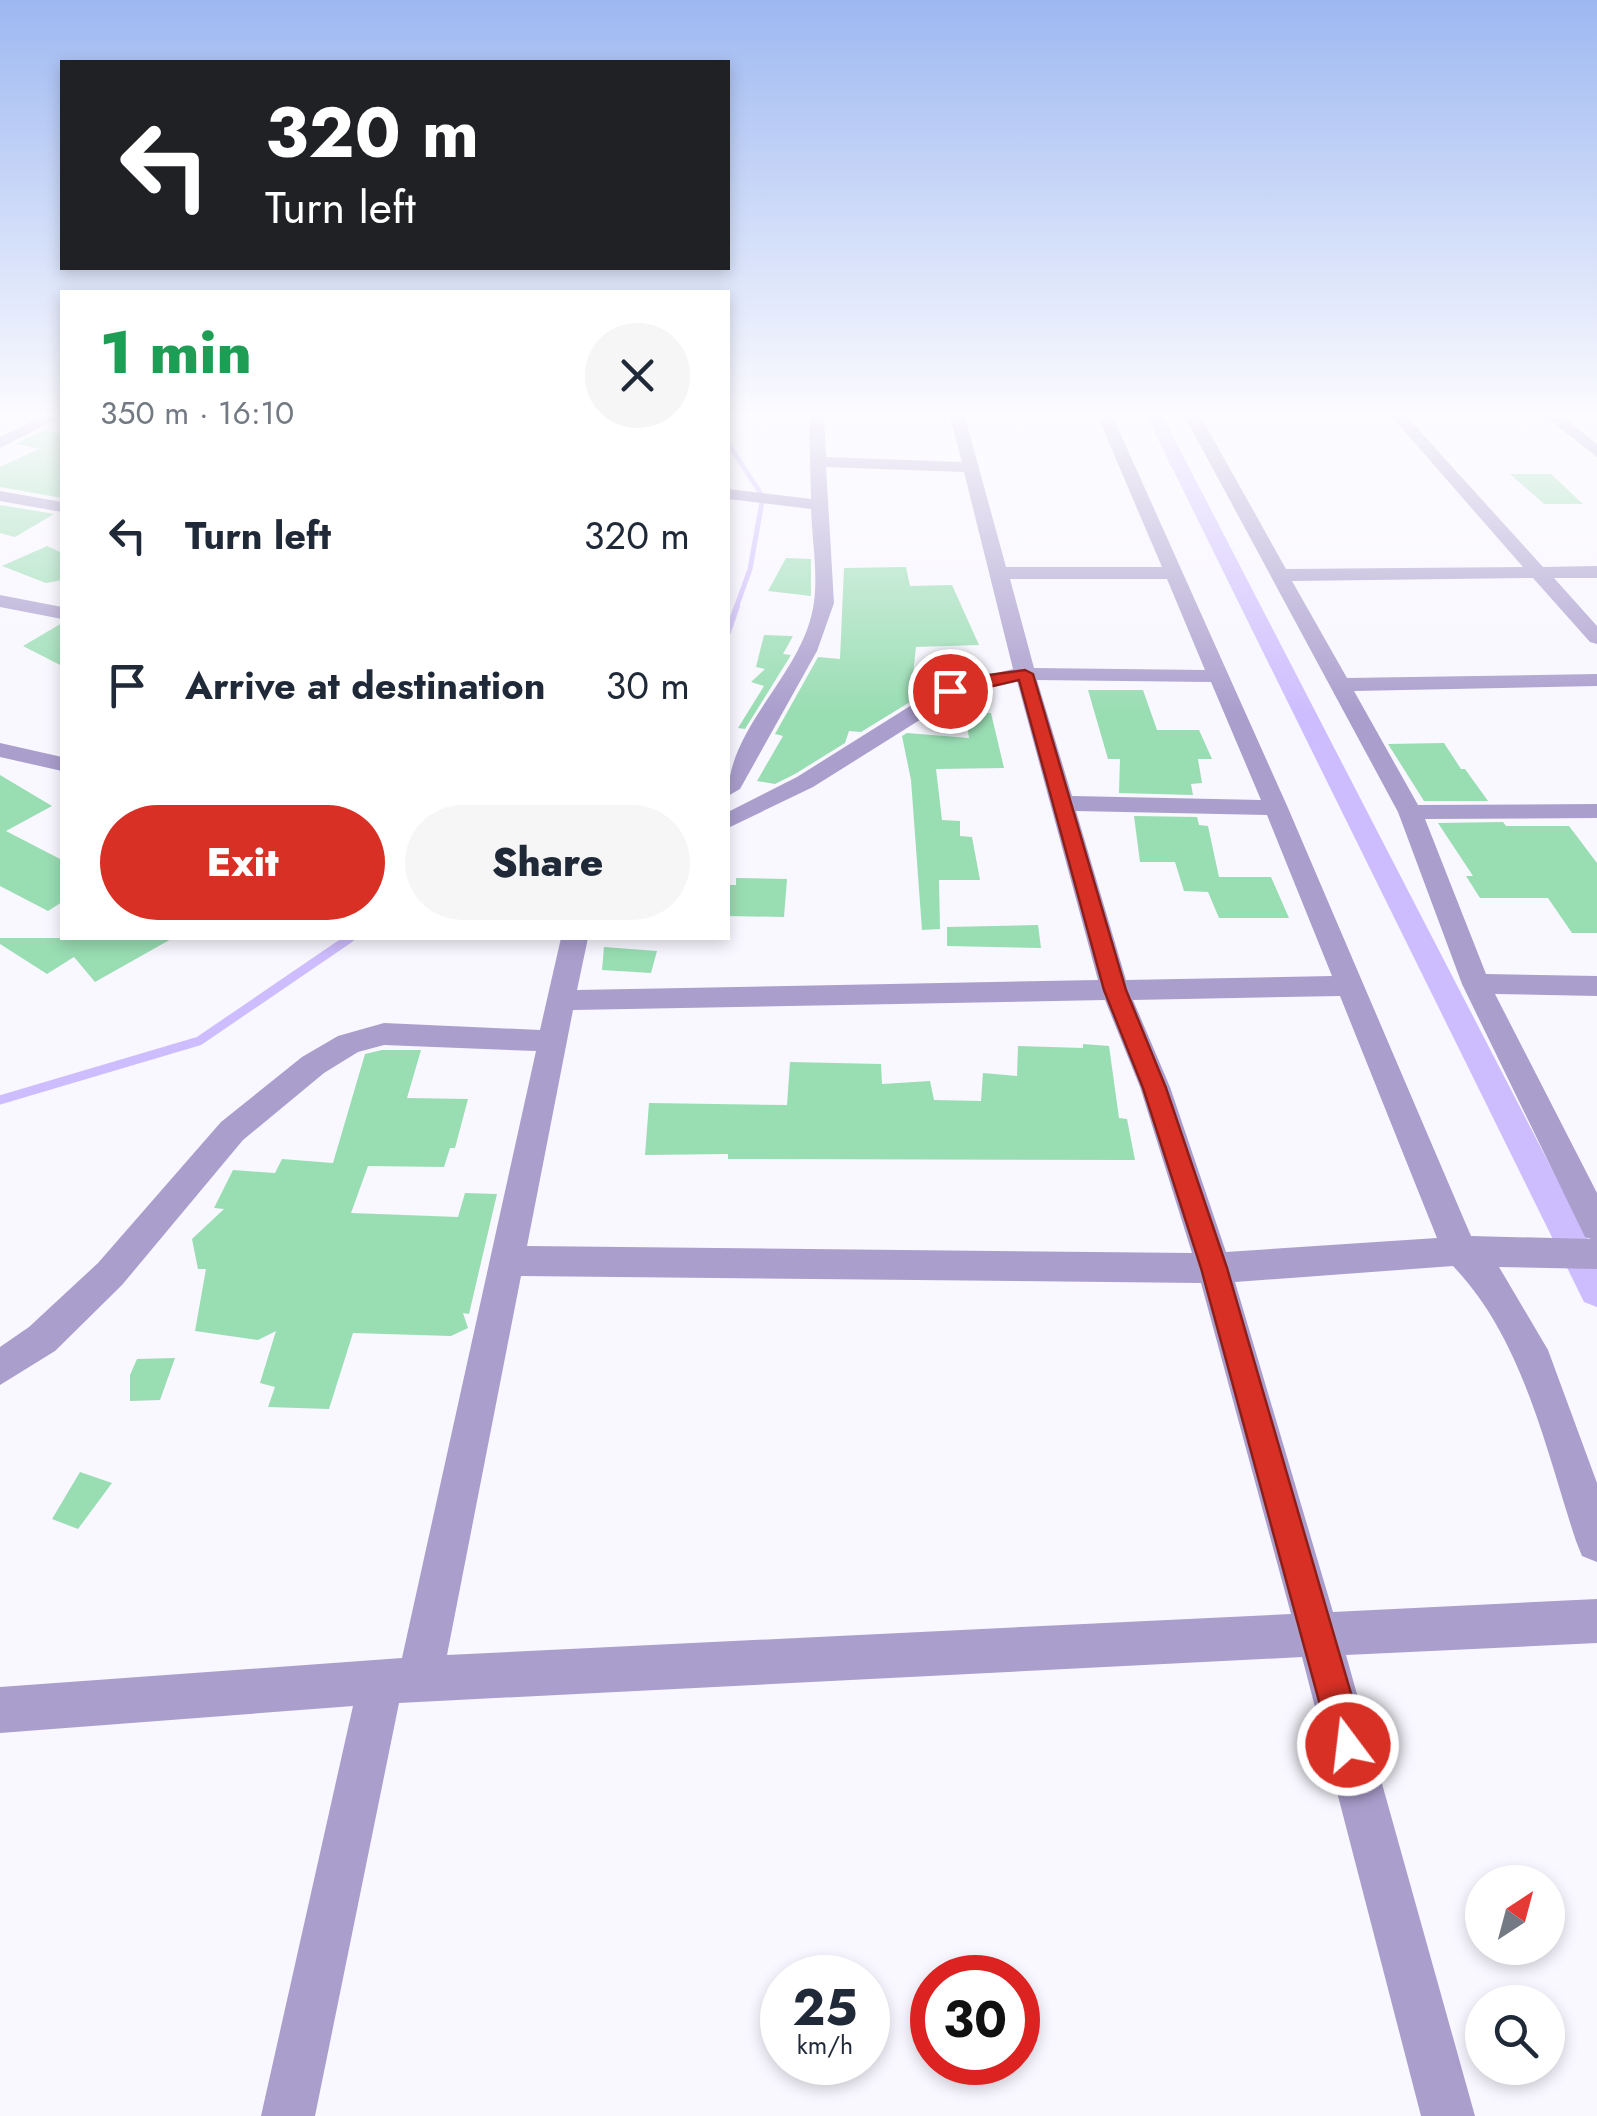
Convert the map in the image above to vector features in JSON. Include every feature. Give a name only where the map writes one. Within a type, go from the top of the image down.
[{"type":"street","points":[[730,786],[807,651],[824,603],[821,516]]},
{"type":"street","points":[[985,516],[1025,674],[1115,990],[1155,1088],[1214,1268],[1448,2116]]},
{"type":"street","points":[[1149,516],[1276,808],[1460,1251],[1494,1285],[1534,1362],[1597,1540]]},
{"type":"street","points":[[1248,516],[1410,812],[1476,984],[1597,1228]]},
{"type":"street","points":[[1486,516],[1597,638]]},
{"type":"street","points":[[1280,575],[1597,572]]},
{"type":"street","points":[[1000,574],[1174,573]]},
{"type":"street","points":[[0,601],[60,613]]},
{"type":"street","points":[[730,820],[805,782],[950,691],[988,679],[1025,674],[1218,676]]},
{"type":"street","points":[[1341,685],[1597,680]]},
{"type":"street","points":[[730,748],[752,749]]},
{"type":"street","points":[[0,750],[60,764]]},
{"type":"street","points":[[1062,803],[1276,808]]},
{"type":"street","points":[[1410,812],[1597,811]]},
{"type":"street","points":[[288,2116],[508,1261],[574,940]]},
{"type":"street","points":[[1476,984],[1597,986]]},
{"type":"street","points":[[563,1000],[1350,986]]},
{"type":"street","points":[[0,1368],[42,1339],[110,1274],[232,1131],[313,1065],[348,1044],[384,1034],[555,1041]]},
{"type":"street","points":[[508,1261],[1214,1268],[1460,1251],[1597,1254]]},
{"type":"street","points":[[0,1710],[400,1680],[1597,1621]]},
{"type":"building","points":[[0,516],[51,516],[15,537],[0,533]]},
{"type":"building","points":[[47,546],[60,552],[60,580],[46,583],[2,566]]},
{"type":"building","points":[[786,558],[811,559],[811,596],[768,591]]},
{"type":"building","points":[[906,567],[910,586],[952,585],[979,645],[916,647],[910,702],[861,732],[849,731],[845,743],[795,774],[775,784],[757,781],[783,736],[775,734],[818,657],[840,659],[844,568]]},
{"type":"building","points":[[60,624],[60,665],[23,646]]},
{"type":"building","points":[[764,635],[793,636],[783,654],[791,655],[745,729],[738,728],[764,686],[751,682],[765,669],[756,667]]},
{"type":"building","points":[[1088,690],[1143,690],[1157,730],[1199,730],[1212,759],[1198,759],[1202,783],[1191,784],[1193,795],[1119,793],[1120,759],[1108,759]]},
{"type":"building","points":[[965,713],[991,713],[1004,768],[936,769],[942,820],[960,821],[960,836],[972,837],[980,880],[939,880],[940,929],[922,930],[911,780],[902,736],[907,733],[969,738]]},
{"type":"building","points":[[1444,743],[1488,801],[1424,801],[1388,744]]},
{"type":"building","points":[[0,775],[52,806],[6,831],[60,859],[60,903],[48,911],[0,886]]},
{"type":"building","points":[[1134,816],[1197,817],[1199,825],[1208,826],[1219,877],[1271,877],[1289,918],[1219,918],[1208,892],[1184,891],[1175,862],[1140,862]]},
{"type":"building","points":[[1503,822],[1506,826],[1569,826],[1597,863],[1597,933],[1572,933],[1548,898],[1480,898],[1466,876],[1473,876],[1438,823]]},
{"type":"building","points":[[736,878],[787,879],[784,917],[730,916],[730,885],[736,885]]},
{"type":"building","points":[[1038,925],[1041,948],[947,946],[947,927]]},
{"type":"building","points":[[0,938],[169,940],[95,982],[74,957],[47,974],[0,944]]},
{"type":"building","points":[[604,947],[657,951],[651,973],[602,970]]},
{"type":"building","points":[[1083,1044],[1109,1046],[1119,1118],[1127,1119],[1135,1160],[728,1159],[728,1154],[645,1155],[649,1103],[787,1105],[790,1062],[881,1064],[882,1084],[930,1081],[934,1100],[981,1101],[983,1073],[1017,1076],[1018,1046],[1083,1048]]},
{"type":"building","points":[[421,1050],[407,1098],[468,1099],[455,1148],[450,1148],[444,1167],[368,1166],[351,1213],[458,1217],[465,1193],[497,1194],[469,1314],[463,1313],[468,1328],[451,1336],[353,1333],[329,1409],[268,1407],[275,1387],[260,1383],[276,1331],[258,1340],[195,1331],[206,1269],[198,1269],[192,1239],[224,1209],[214,1208],[233,1170],[275,1173],[282,1159],[333,1163],[365,1054]]},
{"type":"building","points":[[175,1358],[160,1400],[130,1401],[130,1375],[137,1359]]},
{"type":"building","points":[[80,1472],[112,1483],[78,1529],[52,1519]]},
{"type":"waterway","points":[[736,608],[750,569],[760,516]]},
{"type":"waterway","points":[[1205,516],[1597,1291]]},
{"type":"waterway","points":[[730,626],[737,606]]},
{"type":"waterway","points":[[0,1100],[199,1041],[347,940]]},
{"type":"route","points":[[950,691],[988,679],[1025,674],[1115,990],[1155,1088],[1214,1268],[1348,1745]]}]
